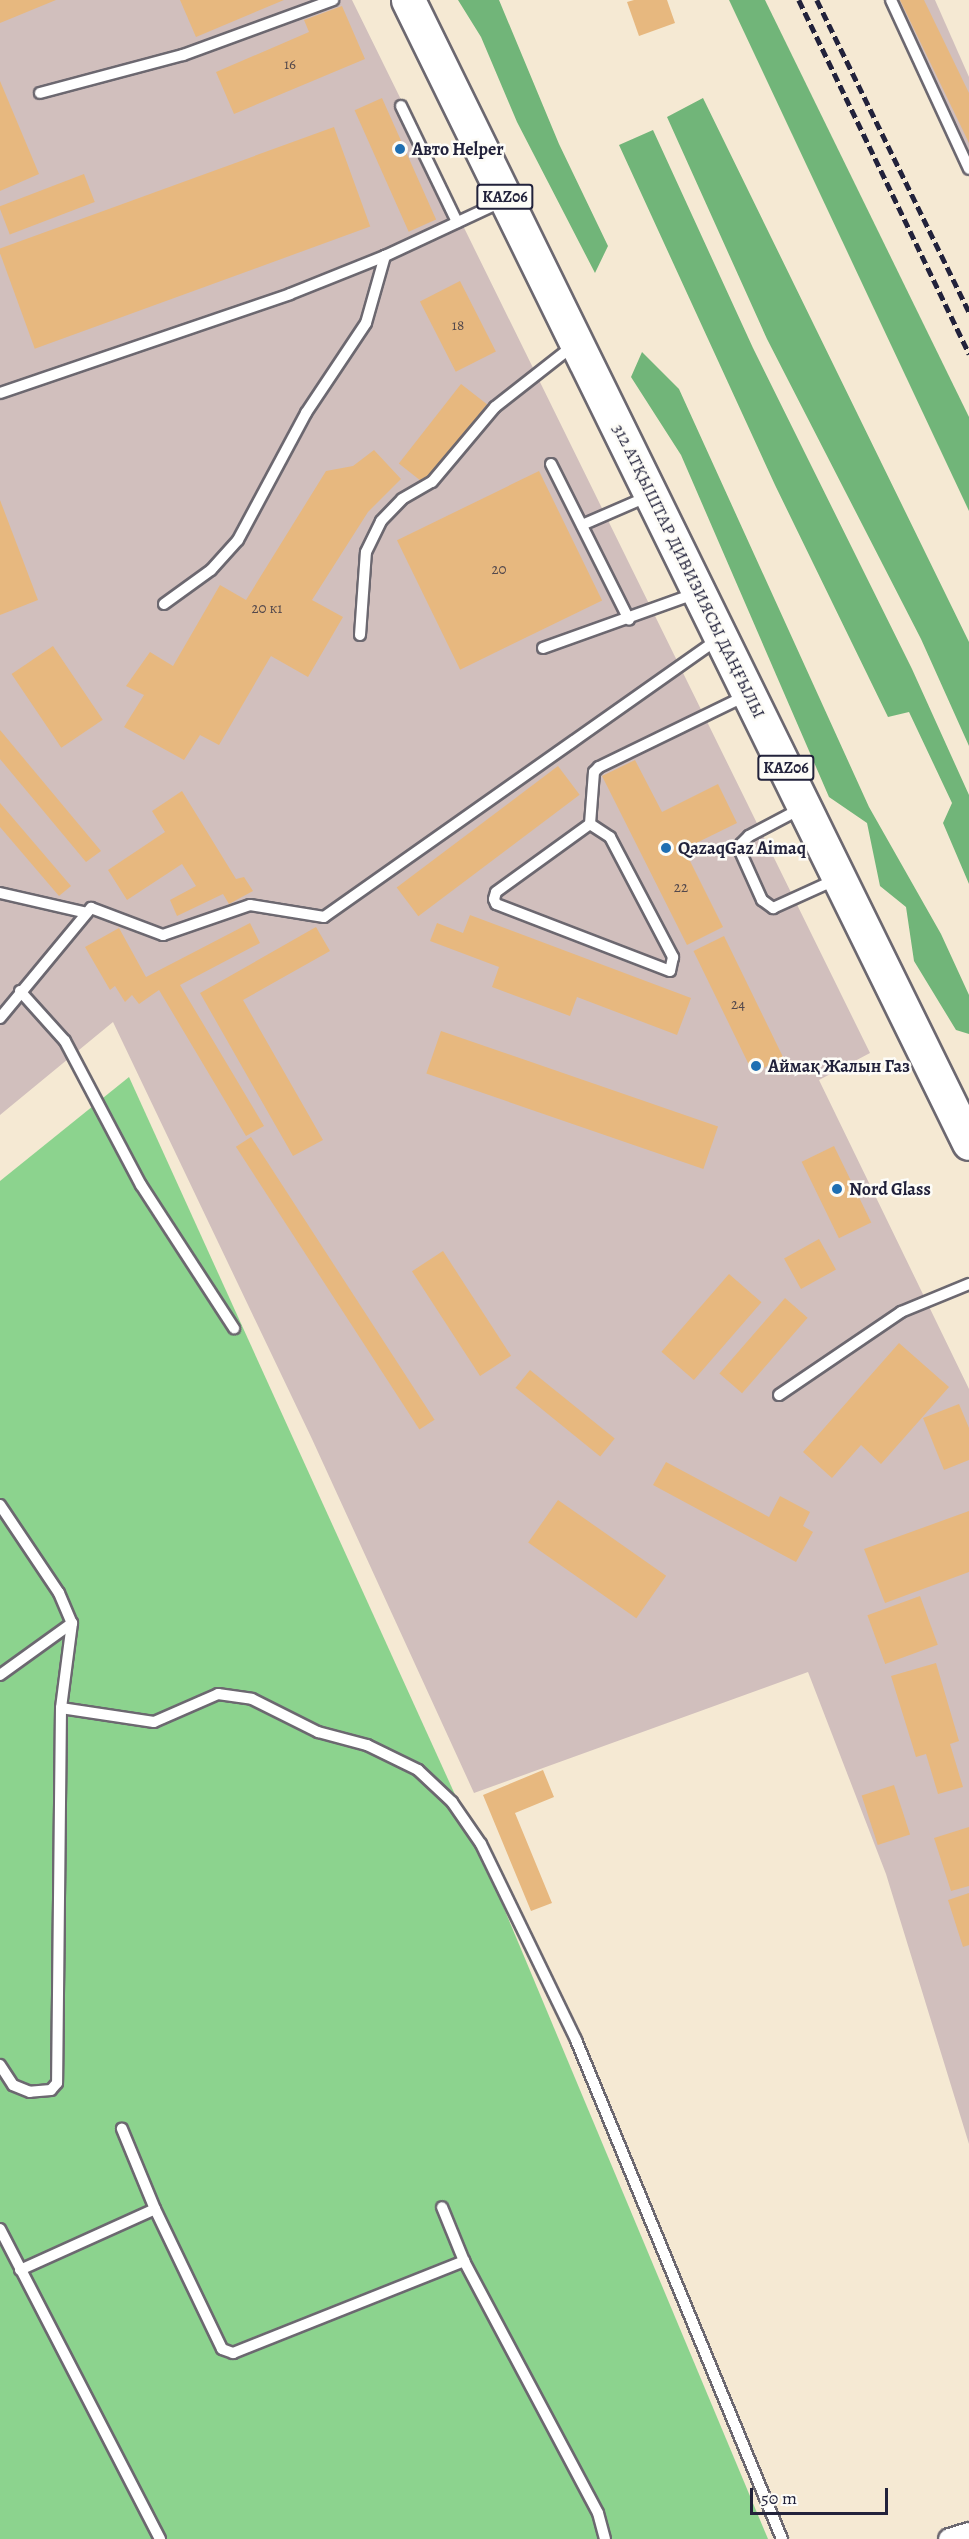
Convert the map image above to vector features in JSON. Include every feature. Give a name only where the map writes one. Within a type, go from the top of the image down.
[{"type":"highway","name":"312 АТҚЫШТАР ДИВИЗИЯСЫ ДАҢҒЫЛЫ","points":[[408,0],[969,1143]]},
{"type":"street","points":[[949,2539],[969,2533]]},
{"type":"lane","points":[[40,93],[183,55],[333,0]]},
{"type":"lane","points":[[891,0],[969,169]]},
{"type":"lane","points":[[400,106],[457,222]]},
{"type":"lane","points":[[0,393],[290,294],[385,256],[506,200]]},
{"type":"lane","points":[[164,604],[211,570],[238,540],[306,413],[366,323],[385,256]]},
{"type":"lane","points":[[360,635],[366,552],[381,521],[402,499],[432,482],[495,407],[577,343]]},
{"type":"lane","points":[[551,464],[630,620]]},
{"type":"lane","points":[[582,525],[652,494]]},
{"type":"lane","points":[[543,648],[630,620],[700,591]]},
{"type":"lane","points":[[0,1018],[20,991],[91,908],[163,935],[249,905],[324,917],[722,636]]},
{"type":"lane","points":[[590,824],[610,837],[673,957],[670,970],[496,904],[496,892],[590,824],[594,772],[598,767],[750,694]]},
{"type":"lane","points":[[805,807],[749,836],[741,844],[740,851],[762,900],[773,908],[840,878]]},
{"type":"lane","points":[[0,893],[87,913]]},
{"type":"lane","points":[[20,991],[65,1041],[141,1185],[234,1329]]},
{"type":"lane","points":[[779,1395],[901,1312],[969,1284]]},
{"type":"lane","points":[[0,1506],[58,1593],[72,1623],[61,1708],[57,2083],[51,2090],[30,2092],[13,2085],[0,2065]]},
{"type":"lane","points":[[0,1674],[72,1623]]},
{"type":"lane","points":[[61,1708],[154,1722],[218,1694],[252,1699],[318,1732],[367,1745],[418,1770],[452,1802],[481,1844],[576,2040],[782,2539]]},
{"type":"lane","points":[[122,2129],[154,2209],[222,2349],[233,2353],[464,2261]]},
{"type":"lane","points":[[442,2207],[464,2261],[598,2513],[605,2539]]},
{"type":"lane","points":[[20,2270],[154,2209]]},
{"type":"lane","points":[[0,2229],[160,2539]]},
{"type":"shaded area","points":[[0,0],[352,0],[870,1053],[819,1080],[969,1389],[969,2144],[886,1874],[808,1672],[474,1793],[312,1439],[113,1022],[0,1115]]},
{"type":"shaded area","points":[[891,0],[935,0],[969,77],[969,170]]},
{"type":"green space","points":[[458,0],[499,0],[559,144],[608,246],[595,273],[517,122],[481,37]]},
{"type":"green space","points":[[729,0],[765,0],[969,417],[969,511]]},
{"type":"green space","points":[[703,98],[969,642],[969,746],[921,639],[767,339],[667,117]]},
{"type":"green space","points":[[653,130],[753,348],[912,669],[969,795],[969,884],[943,823],[952,803],[909,712],[888,717],[775,485],[619,145]]},
{"type":"green space","points":[[642,352],[679,389],[869,807],[941,934],[969,995],[969,1034],[956,1030],[914,961],[906,907],[880,886],[867,823],[829,797],[681,455],[631,377]]},
{"type":"green space","points":[[129,1077],[472,1832],[768,2539],[0,2539],[0,1181]]},
{"type":"building","points":[[0,0],[56,0],[0,23]]},
{"type":"building","points":[[180,0],[284,0],[196,37]]},
{"type":"building","points":[[667,0],[675,23],[639,36],[627,2]]},
{"type":"building","points":[[900,0],[924,0],[969,93],[969,143]]},
{"type":"building","points":[[342,6],[365,59],[234,114],[216,72],[309,32],[304,20]]},
{"type":"building","points":[[0,81],[39,174],[0,191]]},
{"type":"building","points":[[382,98],[436,220],[409,232],[355,110]]},
{"type":"building","points":[[334,127],[370,227],[35,349],[0,249]]},
{"type":"building","points":[[84,174],[95,202],[10,235],[0,206]]},
{"type":"building","points":[[460,281],[496,351],[456,372],[420,301]]},
{"type":"building","points":[[461,384],[487,404],[425,484],[399,464]]},
{"type":"building","points":[[374,450],[401,479],[368,512],[312,600],[343,617],[308,677],[271,656],[219,745],[200,735],[184,760],[124,727],[144,695],[126,686],[150,652],[173,666],[220,585],[246,600],[326,471],[353,466]]},
{"type":"building","points":[[539,471],[602,600],[460,670],[397,540]]},
{"type":"building","points":[[0,500],[38,600],[0,615]]},
{"type":"building","points":[[53,646],[103,720],[61,748],[12,674]]},
{"type":"building","points":[[0,730],[101,851],[86,862],[0,759]]},
{"type":"building","points":[[635,760],[662,812],[718,784],[737,823],[684,849],[723,927],[687,945],[602,776]]},
{"type":"building","points":[[558,766],[580,795],[418,916],[397,888]]},
{"type":"building","points":[[182,791],[236,879],[244,877],[253,891],[229,904],[223,894],[177,916],[170,900],[196,886],[182,864],[127,900],[108,870],[165,832],[152,811]]},
{"type":"building","points":[[0,803],[71,886],[59,896],[0,827]]},
{"type":"building","points":[[470,915],[691,998],[677,1035],[577,997],[570,1016],[492,987],[499,967],[430,941],[437,923],[463,933]]},
{"type":"building","points":[[250,923],[260,943],[180,985],[264,1126],[246,1136],[159,990],[139,1004],[132,995],[125,1002],[115,986],[110,990],[85,947],[119,928],[146,977]]},
{"type":"building","points":[[316,927],[330,951],[243,1000],[323,1140],[293,1156],[200,993]]},
{"type":"building","points":[[724,936],[784,1058],[753,1073],[693,951]]},
{"type":"building","points":[[441,1031],[718,1126],[703,1169],[426,1074]]},
{"type":"building","points":[[251,1137],[435,1420],[419,1429],[236,1147]]},
{"type":"building","points":[[834,1146],[871,1222],[839,1238],[802,1162]]},
{"type":"building","points":[[819,1239],[836,1270],[801,1289],[784,1258]]},
{"type":"building","points":[[443,1251],[511,1356],[480,1376],[412,1271]]},
{"type":"building","points":[[729,1274],[761,1302],[694,1380],[661,1352]]},
{"type":"building","points":[[785,1298],[808,1318],[742,1393],[719,1373]]},
{"type":"building","points":[[899,1343],[949,1387],[881,1464],[861,1445],[832,1478],[803,1452]]},
{"type":"building","points":[[530,1370],[615,1439],[600,1456],[516,1388]]},
{"type":"building","points":[[959,1404],[969,1428],[969,1460],[944,1470],[923,1418]]},
{"type":"building","points":[[666,1462],[769,1517],[780,1496],[810,1512],[803,1526],[813,1532],[796,1562],[653,1485]]},
{"type":"building","points":[[558,1500],[666,1576],[636,1618],[528,1543]]},
{"type":"building","points":[[969,1511],[969,1572],[885,1603],[864,1549]]},
{"type":"building","points":[[920,1596],[938,1645],[885,1664],[867,1615]]},
{"type":"building","points":[[936,1663],[959,1741],[950,1744],[963,1787],[938,1794],[926,1754],[916,1757],[891,1676]]},
{"type":"building","points":[[543,1770],[554,1797],[515,1813],[552,1903],[531,1911],[483,1795]]},
{"type":"building","points":[[894,1785],[910,1834],[878,1845],[862,1796]]},
{"type":"building","points":[[969,1827],[969,1886],[951,1891],[934,1838]]},
{"type":"building","points":[[969,1893],[969,1945],[963,1947],[948,1900]]},
{"type":"railway","points":[[799,0],[969,354]]},
{"type":"railway","points":[[817,0],[969,312]]},
{"type":"place","name":"Авто Helper","points":[[400,149]]},
{"type":"place","name":"QazaqGaz Aimaq","points":[[666,848]]},
{"type":"place","name":"Аймақ Жалын Газ","points":[[756,1066]]},
{"type":"place","name":"Nord Glass","points":[[837,1189]]}]
